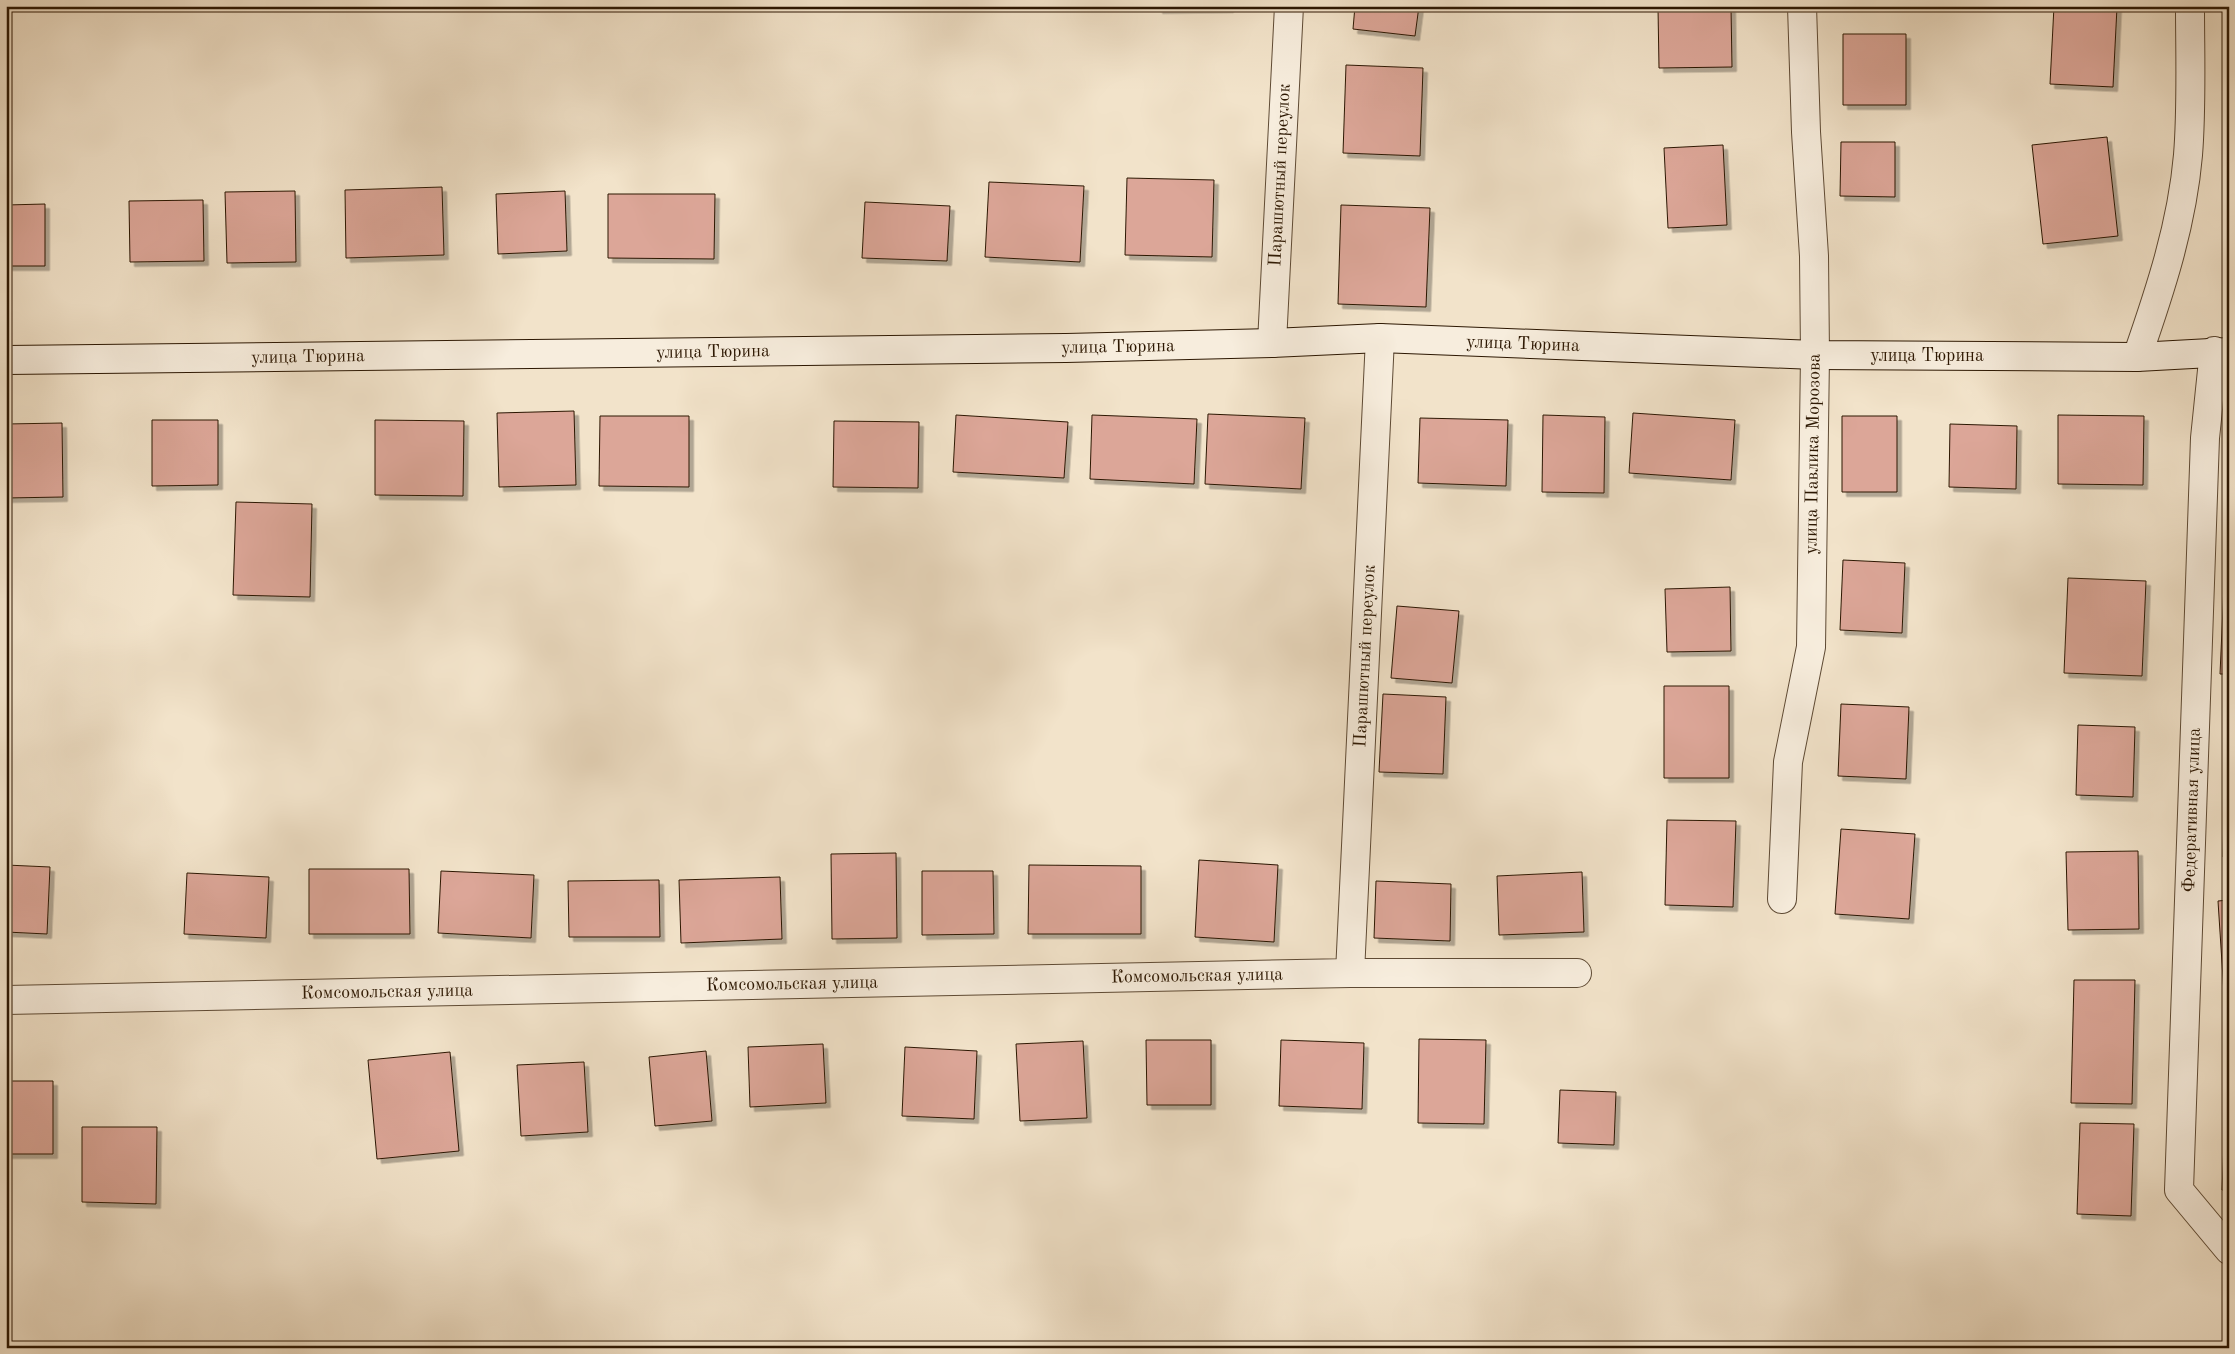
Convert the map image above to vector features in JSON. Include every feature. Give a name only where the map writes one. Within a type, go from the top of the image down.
[{"type":"street","name":"Парашютный переулок","points":[[1272,343],[1289,6]]},
{"type":"street","name":"улица Павлика Морозова","points":[[1782,899],[1788,762],[1811,647],[1815,355],[1814,256],[1806,132],[1802,6]]},
{"type":"street","points":[[2137,357],[2162,284],[2179,220],[2188,154],[2190,6]]},
{"type":"street","name":"Парашютный переулок","points":[[1350,973],[1380,338]]},
{"type":"street","name":"улица Тюрина","points":[[6,360],[1066,348],[1272,343],[1380,338],[1815,355],[2137,357],[2221,352]]},
{"type":"street","name":"Федеративная улица","points":[[2221,352],[2206,438],[2179,1190],[2229,1250]]},
{"type":"street","name":"Комсомольская улица","points":[[6,1000],[1350,973],[1577,973]]},
{"type":"building","points":[[1158,6],[1229,6],[1229,8],[1158,9]]},
{"type":"building","points":[[1355,6],[1419,6],[1415,36],[1353,29]]},
{"type":"building","points":[[2054,6],[2117,7],[2113,87],[2050,84]]},
{"type":"building","points":[[1731,7],[1732,67],[1659,68],[1658,8]]},
{"type":"building","points":[[1843,34],[1906,34],[1906,105],[1843,105]]},
{"type":"building","points":[[1346,65],[1423,68],[1420,156],[1343,153]]},
{"type":"building","points":[[2107,137],[2118,236],[2043,244],[2032,145]]},
{"type":"building","points":[[1841,142],[1895,142],[1895,197],[1840,196]]},
{"type":"building","points":[[1723,145],[1727,225],[1668,228],[1664,148]]},
{"type":"building","points":[[1127,178],[1214,180],[1212,257],[1125,255]]},
{"type":"building","points":[[989,182],[1084,186],[1080,262],[985,257]]},
{"type":"building","points":[[442,187],[444,255],[346,258],[345,190]]},
{"type":"building","points":[[295,191],[296,262],[227,263],[225,192]]},
{"type":"building","points":[[565,191],[567,251],[498,254],[496,194]]},
{"type":"building","points":[[608,194],[715,194],[714,259],[608,258]]},
{"type":"building","points":[[203,200],[204,261],[130,262],[129,201]]},
{"type":"building","points":[[865,202],[950,206],[947,261],[862,258]]},
{"type":"building","points":[[45,204],[45,266],[6,266],[6,205]]},
{"type":"building","points":[[1341,205],[1430,208],[1426,307],[1338,304]]},
{"type":"building","points":[[574,411],[576,485],[499,487],[497,413]]},
{"type":"building","points":[[1633,413],[1735,420],[1731,480],[1629,473]]},
{"type":"building","points":[[1208,414],[1305,418],[1301,489],[1205,484]]},
{"type":"building","points":[[956,415],[1068,422],[1064,478],[953,472]]},
{"type":"building","points":[[1092,415],[1197,419],[1194,484],[1090,479]]},
{"type":"building","points":[[1543,415],[1605,417],[1604,493],[1542,492]]},
{"type":"building","points":[[2058,415],[2144,416],[2143,485],[2058,484]]},
{"type":"building","points":[[600,416],[689,416],[689,487],[599,486]]},
{"type":"building","points":[[1842,416],[1897,416],[1897,492],[1842,492]]},
{"type":"building","points":[[1420,418],[1508,420],[1506,486],[1418,483]]},
{"type":"building","points":[[152,420],[218,420],[218,485],[152,486]]},
{"type":"building","points":[[375,420],[464,421],[463,496],[375,495]]},
{"type":"building","points":[[834,421],[919,422],[918,488],[833,487]]},
{"type":"building","points":[[62,423],[63,497],[6,498],[6,424]]},
{"type":"building","points":[[1950,424],[2017,426],[2016,489],[1949,487]]},
{"type":"building","points":[[236,502],[312,504],[310,597],[233,595]]},
{"type":"building","points":[[1843,560],[1905,563],[1902,633],[1840,630]]},
{"type":"building","points":[[2225,563],[2229,563],[2229,674],[2220,674]]},
{"type":"building","points":[[2068,578],[2146,581],[2142,676],[2064,673]]},
{"type":"building","points":[[1730,587],[1731,651],[1667,652],[1665,589]]},
{"type":"building","points":[[1397,606],[1459,611],[1452,683],[1391,678]]},
{"type":"building","points":[[1664,686],[1729,686],[1729,778],[1664,778]]},
{"type":"building","points":[[1383,694],[1446,697],[1443,774],[1379,772]]},
{"type":"building","points":[[1841,704],[1909,707],[1906,779],[1838,776]]},
{"type":"building","points":[[2226,720],[2229,720],[2229,857],[2223,857]]},
{"type":"building","points":[[2078,725],[2135,727],[2133,797],[2076,795]]},
{"type":"building","points":[[1667,820],[1736,821],[1733,907],[1665,905]]},
{"type":"building","points":[[1841,829],[1915,834],[1909,919],[1835,914]]},
{"type":"building","points":[[2138,851],[2139,929],[2068,930],[2066,852]]},
{"type":"building","points":[[896,853],[897,938],[832,939],[831,854]]},
{"type":"building","points":[[1199,860],[1278,865],[1274,942],[1195,937]]},
{"type":"building","points":[[6,865],[50,867],[47,934],[6,932]]},
{"type":"building","points":[[1029,865],[1141,866],[1141,934],[1028,934]]},
{"type":"building","points":[[309,869],[409,869],[410,934],[309,934]]},
{"type":"building","points":[[441,871],[534,875],[531,938],[438,933]]},
{"type":"building","points":[[922,871],[993,871],[994,934],[922,935]]},
{"type":"building","points":[[1582,872],[1584,932],[1499,935],[1497,876]]},
{"type":"building","points":[[187,873],[269,877],[266,938],[184,934]]},
{"type":"building","points":[[780,877],[782,939],[681,943],[679,880]]},
{"type":"building","points":[[659,880],[660,937],[569,937],[568,881]]},
{"type":"building","points":[[1376,881],[1451,884],[1450,941],[1374,938]]},
{"type":"building","points":[[2229,900],[2229,993],[2224,994],[2218,901]]},
{"type":"building","points":[[2074,980],[2135,980],[2132,1104],[2071,1103]]},
{"type":"building","points":[[1419,1039],[1486,1040],[1484,1124],[1418,1123]]},
{"type":"building","points":[[1146,1040],[1211,1040],[1211,1105],[1147,1105]]},
{"type":"building","points":[[1281,1040],[1364,1043],[1362,1109],[1279,1106]]},
{"type":"building","points":[[1083,1041],[1087,1118],[1020,1121],[1016,1044]]},
{"type":"building","points":[[823,1044],[826,1103],[750,1107],[748,1047]]},
{"type":"building","points":[[905,1047],[977,1051],[974,1119],[902,1116]]},
{"type":"building","points":[[706,1051],[712,1121],[655,1126],[649,1057]]},
{"type":"building","points":[[450,1052],[459,1151],[377,1159],[368,1060]]},
{"type":"building","points":[[584,1062],[588,1132],[521,1136],[517,1065]]},
{"type":"building","points":[[6,1081],[53,1081],[53,1154],[6,1154]]},
{"type":"building","points":[[1560,1090],[1616,1092],[1614,1145],[1558,1143]]},
{"type":"building","points":[[2226,1097],[2229,1097],[2229,1190],[2222,1190]]},
{"type":"building","points":[[2080,1123],[2134,1124],[2131,1216],[2077,1214]]},
{"type":"building","points":[[82,1127],[157,1127],[156,1204],[82,1202]]}]
